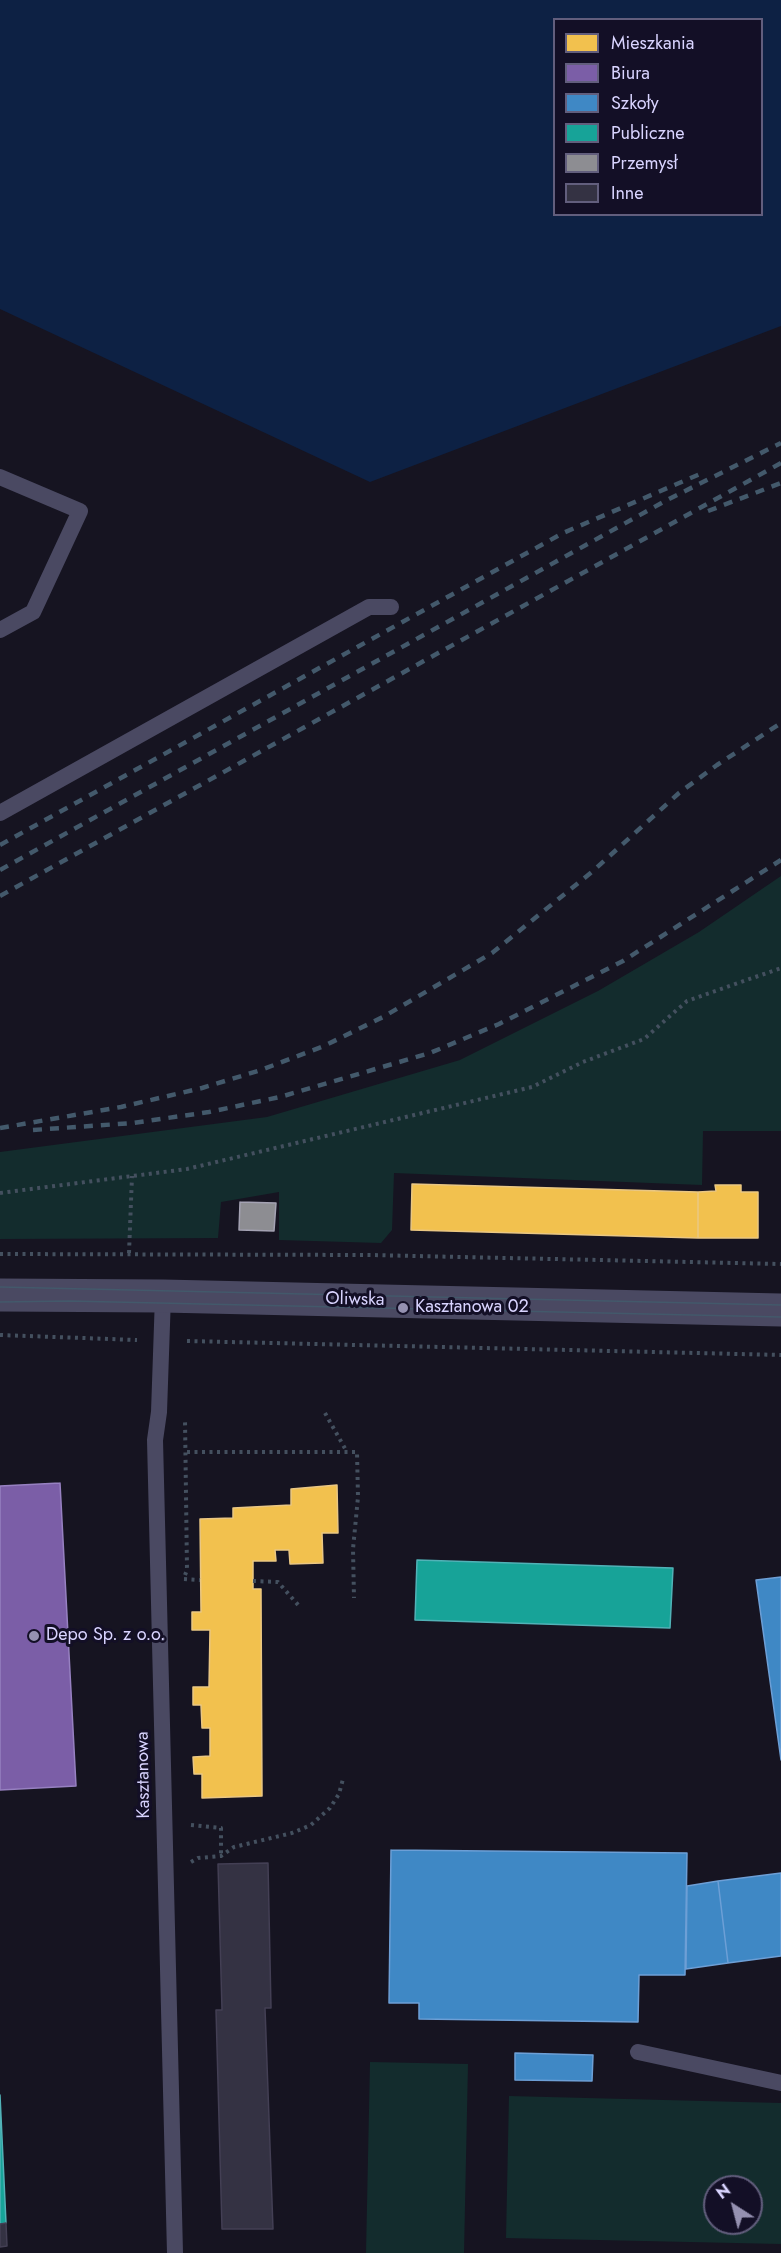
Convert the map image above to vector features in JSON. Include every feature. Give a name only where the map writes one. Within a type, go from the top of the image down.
[{"type":"street","name":"Oliwska","points":[[0,1295],[163,1296],[781,1310]]},
{"type":"lane","points":[[0,477],[80,511],[33,612],[0,630]]},
{"type":"lane","points":[[0,813],[369,607],[391,607]]},
{"type":"lane","name":"Kasztanowa","points":[[163,1296],[155,1440],[175,2253]]},
{"type":"lane","points":[[638,2052],[781,2083]]},
{"type":"path","points":[[0,1193],[187,1169],[532,1086],[583,1062],[644,1039],[687,1001],[781,968]]},
{"type":"path","points":[[129,1253],[132,1176]]},
{"type":"path","points":[[0,1254],[394,1255],[781,1263]]},
{"type":"path","points":[[0,1335],[162,1341],[781,1354]]},
{"type":"path","points":[[325,1413],[347,1452]]},
{"type":"path","points":[[187,1452],[357,1452],[358,1497],[353,1550],[354,1598]]},
{"type":"path","points":[[183,1580],[200,1580]]},
{"type":"path","points":[[253,1581],[278,1581],[299,1606]]},
{"type":"path","points":[[221,1828],[221,1856],[234,1847],[292,1833],[323,1816],[339,1794],[343,1779]]},
{"type":"green space","points":[[781,876],[781,1131],[703,1131],[702,1185],[394,1173],[392,1230],[381,1243],[279,1240],[279,1192],[221,1202],[218,1238],[0,1239],[0,1152],[267,1117],[460,1060],[598,991],[699,932]]},
{"type":"green space","points":[[370,2062],[468,2064],[464,2253],[366,2253]]},
{"type":"green space","points":[[509,2096],[781,2103],[781,2244],[506,2238]]},
{"type":"water","points":[[0,0],[781,0],[781,326],[370,482],[0,309]]},
{"type":"building: Mieszkania","points":[[412,1184],[698,1192],[698,1238],[411,1230]]},
{"type":"building: Mieszkania","points":[[715,1185],[741,1185],[741,1192],[758,1192],[758,1238],[698,1238],[698,1192],[716,1191]]},
{"type":"building: Mieszkania","points":[[337,1485],[338,1533],[322,1533],[323,1563],[290,1564],[289,1550],[275,1550],[276,1561],[253,1561],[253,1589],[261,1589],[262,1796],[202,1798],[202,1774],[194,1774],[193,1757],[210,1756],[210,1728],[202,1728],[201,1705],[193,1705],[193,1687],[209,1687],[210,1630],[192,1630],[192,1612],[201,1612],[200,1519],[233,1518],[233,1508],[291,1505],[291,1489]]},
{"type":"building: Biura","name":"Depo Sp. z o.o.","points":[[60,1483],[76,1786],[0,1790],[0,1486]]},
{"type":"building: Szkoły","points":[[781,1577],[781,1760],[756,1580]]},
{"type":"building: Szkoły","points":[[391,1850],[687,1853],[685,1975],[639,1975],[638,2022],[419,2019],[419,2003],[389,2003]]},
{"type":"building: Szkoły","points":[[781,1873],[781,1956],[728,1963],[718,1881]]},
{"type":"building: Szkoły","points":[[718,1881],[728,1963],[686,1969],[687,1886]]},
{"type":"building: Szkoły","points":[[515,2053],[593,2055],[592,2081],[515,2080]]},
{"type":"building: Publiczne","points":[[417,1560],[673,1568],[670,1628],[415,1620]]},
{"type":"building: Publiczne","points":[[0,2095],[6,2223],[0,2224]]},
{"type":"building: Przemysł","points":[[240,1202],[276,1203],[274,1231],[239,1230]]},
{"type":"building: Inne","points":[[268,1863],[271,2008],[265,2008],[273,2229],[222,2229],[216,2010],[222,2010],[218,1864]]},
{"type":"building: Inne","points":[[6,2223],[7,2246],[0,2247],[0,2224]]},
{"type":"tram line","points":[[0,1287],[781,1305]]},
{"type":"tram line","points":[[0,1302],[69,1301],[781,1317]]},
{"type":"railway","points":[[0,870],[667,500],[781,443]]},
{"type":"railway","points":[[0,896],[781,463]]},
{"type":"railway","points":[[0,845],[563,533],[700,474]]},
{"type":"railway","points":[[708,511],[781,483]]},
{"type":"railway","points":[[0,1128],[121,1107],[202,1088],[261,1070],[324,1046],[383,1017],[492,953],[593,871],[679,793],[781,723]]},
{"type":"railway","points":[[33,1130],[133,1123],[209,1112],[280,1097],[430,1053],[499,1024],[623,961],[781,860]]},
{"type":"place","name":"Kasztanowa 02","points":[[403,1308]]},
{"type":"place","name":"Depo Sp. z o.o.","points":[[34,1636]]}]
